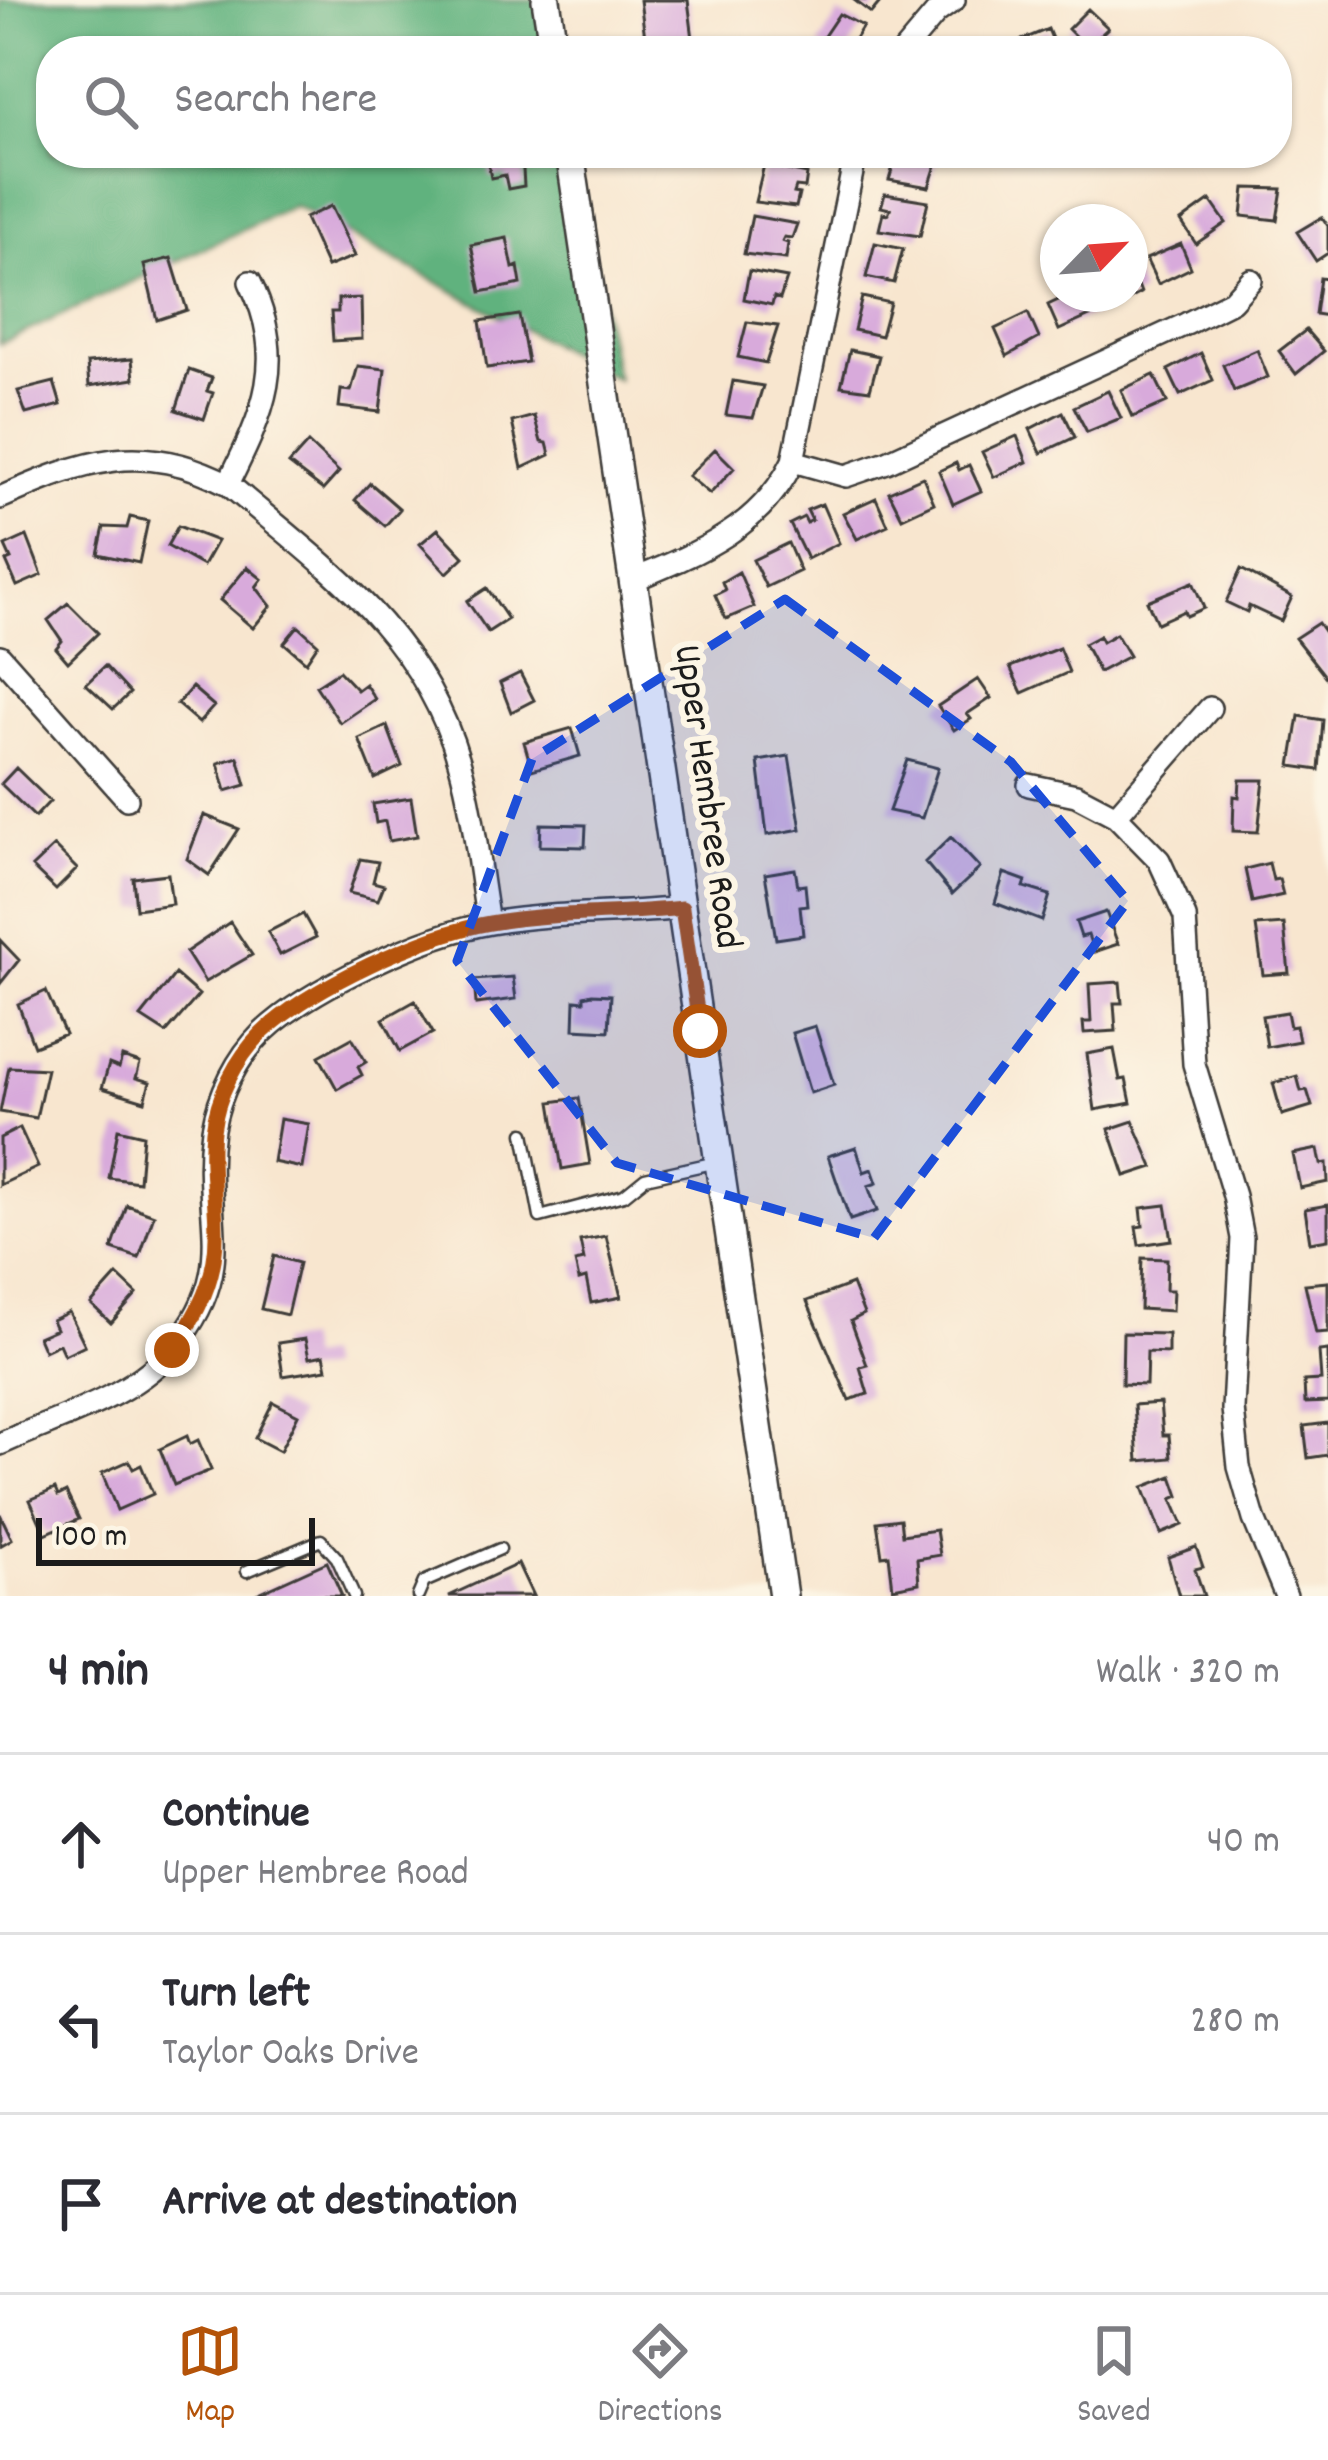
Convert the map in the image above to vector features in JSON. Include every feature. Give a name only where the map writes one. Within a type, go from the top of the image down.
[{"type":"street","points":[[546,0],[552,36]]},
{"type":"street","points":[[917,36],[954,0]]},
{"type":"street","name":"Upper Hembree Road","points":[[572,168],[783,1596]]},
{"type":"street","points":[[633,580],[702,551],[736,530],[767,504],[793,461],[853,168]]},
{"type":"street","points":[[793,461],[845,476],[887,462],[1232,301],[1251,280]]},
{"type":"street","points":[[228,484],[260,421],[269,382],[265,321],[250,282]]},
{"type":"street","points":[[0,497],[66,469],[105,459],[135,457],[185,466],[228,484],[368,603],[414,661],[459,762],[488,923]]},
{"type":"street","points":[[0,656],[128,799]]},
{"type":"street","points":[[1116,816],[1210,708]]},
{"type":"street","points":[[1029,785],[1076,795],[1116,816],[1159,860],[1185,916],[1193,1064],[1234,1196],[1242,1238],[1234,1408],[1239,1467],[1254,1519],[1286,1596]]},
{"type":"street","points":[[0,1444],[149,1372],[197,1315],[212,1276],[217,1237],[213,1127],[224,1089],[245,1052],[284,1015],[376,962],[430,938],[488,923],[682,908]]},
{"type":"lane","points":[[524,1132],[540,1217],[624,1196],[645,1178],[720,1161]]},
{"type":"lane","points":[[248,1571],[321,1540],[337,1558],[354,1596]]},
{"type":"lane","points":[[418,1596],[424,1582],[500,1549]]},
{"type":"highlighted area","points":[[785,599],[1011,762],[1128,901],[874,1238],[617,1163],[457,961],[532,759]]},
{"type":"green space","points":[[0,0],[539,0],[546,36],[36,36],[36,168],[573,168],[617,379],[294,206],[0,344]]},
{"type":"building","points":[[640,0],[688,0],[693,36],[645,36]]},
{"type":"building","points":[[854,0],[882,0],[871,13]]},
{"type":"building","points":[[1088,9],[1108,28],[1100,36],[1075,36],[1068,29]]},
{"type":"building","points":[[839,14],[863,26],[857,36],[824,36]]},
{"type":"building","points":[[489,168],[523,168],[524,186],[508,189],[505,175],[491,178]]},
{"type":"building","points":[[763,168],[807,174],[805,188],[796,187],[794,193],[799,194],[796,207],[755,202]]},
{"type":"building","points":[[893,168],[935,168],[929,187],[889,180]]},
{"type":"building","points":[[1245,188],[1282,189],[1277,220],[1242,216]]},
{"type":"building","points":[[885,194],[928,201],[920,236],[879,230],[883,213],[890,209],[881,207]]},
{"type":"building","points":[[1210,200],[1226,223],[1196,244],[1181,221]]},
{"type":"building","points":[[331,206],[355,256],[327,267],[305,218]]},
{"type":"building","points":[[752,216],[797,224],[792,238],[782,241],[788,243],[786,259],[744,254]]},
{"type":"building","points":[[1322,217],[1328,226],[1328,253],[1316,261],[1297,232]]},
{"type":"building","points":[[507,238],[521,284],[481,292],[471,245]]},
{"type":"building","points":[[875,243],[903,249],[894,283],[866,277]]},
{"type":"building","points":[[1181,244],[1191,268],[1158,284],[1148,258]]},
{"type":"building","points":[[171,258],[187,310],[157,320],[144,265]]},
{"type":"building","points":[[749,271],[787,278],[780,299],[774,297],[772,305],[744,299]]},
{"type":"building","points":[[1320,278],[1328,279],[1328,316],[1315,314]]},
{"type":"building","points":[[862,297],[890,303],[881,336],[854,330]]},
{"type":"building","points":[[361,298],[362,339],[333,341],[331,312],[338,312],[338,299]]},
{"type":"building","points":[[1051,312],[1093,312],[1094,314],[1059,330]]},
{"type":"building","points":[[1028,313],[1039,338],[1007,356],[995,329]]},
{"type":"building","points":[[519,315],[528,362],[487,368],[480,321]]},
{"type":"building","points":[[747,322],[778,326],[766,363],[738,357]]},
{"type":"building","points":[[1306,330],[1324,351],[1296,374],[1279,351]]},
{"type":"building","points":[[850,350],[879,356],[870,390],[841,386]]},
{"type":"building","points":[[1257,350],[1268,377],[1234,391],[1223,365]]},
{"type":"building","points":[[1201,353],[1213,380],[1180,395],[1168,370]]},
{"type":"building","points":[[132,359],[134,379],[89,386],[87,363]]},
{"type":"building","points":[[358,366],[385,369],[380,412],[339,407],[341,390],[351,391]]},
{"type":"building","points":[[189,370],[212,378],[207,391],[213,393],[204,419],[176,410]]},
{"type":"building","points":[[1154,375],[1167,402],[1133,417],[1121,390]]},
{"type":"building","points":[[733,381],[763,386],[753,418],[726,415]]},
{"type":"building","points":[[54,382],[61,405],[26,414],[18,391]]},
{"type":"building","points":[[1108,391],[1121,418],[1087,432],[1074,407]]},
{"type":"building","points":[[1063,412],[1075,437],[1041,453],[1030,429]]},
{"type":"building","points":[[534,416],[550,455],[522,468],[512,422]]},
{"type":"building","points":[[1017,436],[1027,462],[994,477],[982,452]]},
{"type":"building","points":[[308,443],[339,472],[323,490],[289,464]]},
{"type":"building","points":[[715,449],[734,468],[710,494],[688,476]]},
{"type":"building","points":[[956,463],[959,470],[969,465],[981,491],[953,504],[939,471]]},
{"type":"building","points":[[923,477],[934,503],[902,518],[889,492]]},
{"type":"building","points":[[370,483],[400,509],[385,526],[355,500]]},
{"type":"building","points":[[876,498],[888,525],[857,539],[843,513]]},
{"type":"building","points":[[822,504],[839,543],[807,559],[790,524],[804,517],[807,523],[812,520],[807,510]]},
{"type":"building","points":[[130,517],[148,521],[139,563],[98,554],[104,527],[127,528]]},
{"type":"building","points":[[178,526],[217,541],[203,566],[167,546]]},
{"type":"building","points":[[438,529],[464,557],[447,573],[420,544]]},
{"type":"building","points":[[27,536],[42,575],[17,586],[5,546]]},
{"type":"building","points":[[788,543],[800,571],[766,587],[753,560]]},
{"type":"building","points":[[247,567],[262,579],[256,587],[271,606],[253,628],[220,600]]},
{"type":"building","points":[[1241,569],[1292,597],[1281,621],[1249,606],[1247,612],[1226,602]]},
{"type":"building","points":[[739,572],[754,607],[726,619],[715,595],[725,590],[722,582]]},
{"type":"building","points":[[1193,582],[1204,608],[1157,623],[1147,601]]},
{"type":"building","points":[[487,588],[508,619],[488,632],[467,601]]},
{"type":"building","points":[[68,603],[98,633],[68,662],[56,648],[62,641],[48,620]]},
{"type":"building","points":[[1318,623],[1328,637],[1328,680],[1295,638]]},
{"type":"building","points":[[298,626],[318,644],[306,662],[284,643]]},
{"type":"building","points":[[1116,634],[1129,656],[1099,672],[1084,644]]},
{"type":"building","points":[[1059,648],[1069,672],[1022,693],[1010,667]]},
{"type":"building","points":[[105,666],[130,693],[113,709],[86,684]]},
{"type":"building","points":[[339,671],[357,690],[365,684],[375,699],[340,723],[316,686]]},
{"type":"building","points":[[520,673],[534,700],[511,712],[500,683]]},
{"type":"building","points":[[978,679],[991,698],[954,730],[938,706]]},
{"type":"building","points":[[192,687],[214,706],[199,723],[177,704]]},
{"type":"building","points":[[1299,716],[1323,720],[1319,770],[1291,766]]},
{"type":"building","points":[[387,726],[402,766],[375,779],[359,739]]},
{"type":"building","points":[[572,728],[580,756],[532,770],[524,742]]},
{"type":"building","points":[[789,756],[801,829],[767,835],[758,761]]},
{"type":"building","points":[[238,757],[246,785],[226,791],[218,763]]},
{"type":"building","points":[[907,760],[938,768],[922,818],[889,811]]},
{"type":"building","points":[[16,768],[50,801],[35,817],[1,784]]},
{"type":"building","points":[[1240,780],[1264,780],[1258,832],[1233,831],[1234,796],[1239,797]]},
{"type":"building","points":[[411,798],[417,836],[389,841],[385,821],[376,823],[373,804]]},
{"type":"building","points":[[204,815],[239,829],[209,875],[187,859]]},
{"type":"building","points":[[541,824],[586,825],[585,847],[540,846]]},
{"type":"building","points":[[951,837],[980,868],[952,894],[925,862]]},
{"type":"building","points":[[54,846],[77,869],[56,890],[32,867]]},
{"type":"building","points":[[360,859],[378,862],[373,882],[384,885],[378,900],[349,893]]},
{"type":"building","points":[[1269,863],[1283,895],[1252,902],[1245,869]]},
{"type":"building","points":[[795,869],[798,886],[805,885],[807,905],[800,906],[803,935],[776,939],[765,874]]},
{"type":"building","points":[[1004,873],[1026,881],[1024,887],[1050,895],[1042,921],[995,903]]},
{"type":"building","points":[[168,874],[172,904],[136,909],[133,878]]},
{"type":"building","points":[[1106,912],[1118,944],[1094,952],[1088,935],[1081,937],[1076,922]]},
{"type":"building","points":[[303,914],[316,937],[280,955],[268,932]]},
{"type":"building","points":[[230,922],[252,955],[205,982],[186,952]]},
{"type":"building","points":[[1284,924],[1289,973],[1263,975],[1256,926]]},
{"type":"building","points":[[0,940],[19,960],[0,984]]},
{"type":"building","points":[[175,974],[199,995],[166,1033],[141,1017]]},
{"type":"building","points":[[513,977],[516,999],[476,1004],[474,980]]},
{"type":"building","points":[[1120,982],[1122,1003],[1114,1003],[1116,1031],[1084,1033],[1083,1022],[1091,1022],[1089,984]]},
{"type":"building","points":[[46,991],[65,1034],[34,1046],[18,1004]]},
{"type":"building","points":[[611,995],[609,1031],[574,1029],[575,1000],[584,1001],[584,996]]},
{"type":"building","points":[[415,1001],[433,1033],[400,1051],[383,1019]]},
{"type":"building","points":[[1287,1012],[1299,1041],[1267,1047],[1262,1016]]},
{"type":"building","points":[[815,1026],[834,1085],[810,1093],[792,1033]]},
{"type":"building","points":[[352,1038],[366,1062],[358,1067],[362,1075],[337,1089],[319,1056]]},
{"type":"building","points":[[1114,1049],[1131,1103],[1095,1110],[1087,1054]]},
{"type":"building","points":[[122,1057],[140,1063],[136,1078],[150,1082],[145,1101],[102,1088],[109,1064],[119,1068]]},
{"type":"building","points":[[9,1067],[47,1069],[36,1118],[0,1112]]},
{"type":"building","points":[[1297,1076],[1312,1106],[1282,1115],[1273,1083]]},
{"type":"building","points":[[579,1098],[590,1164],[562,1169],[551,1102]]},
{"type":"building","points":[[280,1119],[309,1124],[302,1168],[273,1162]]},
{"type":"building","points":[[1133,1121],[1153,1167],[1125,1176],[1109,1129]]},
{"type":"building","points":[[20,1128],[38,1167],[0,1185],[0,1138]]},
{"type":"building","points":[[118,1129],[143,1135],[139,1182],[109,1178]]},
{"type":"building","points":[[856,1147],[864,1172],[872,1169],[877,1183],[868,1186],[877,1211],[850,1220],[828,1156]]},
{"type":"building","points":[[1318,1149],[1321,1164],[1327,1163],[1328,1182],[1300,1188],[1293,1154]]},
{"type":"building","points":[[127,1205],[154,1215],[139,1258],[112,1249]]},
{"type":"building","points":[[1166,1205],[1172,1240],[1139,1245],[1136,1227],[1143,1226],[1141,1208]]},
{"type":"building","points":[[1328,1205],[1328,1239],[1310,1242],[1305,1209]]},
{"type":"building","points":[[606,1236],[621,1297],[591,1303],[586,1278],[579,1280],[575,1262],[584,1260],[580,1241]]},
{"type":"building","points":[[274,1256],[299,1263],[287,1315],[261,1309]]},
{"type":"building","points":[[1142,1258],[1167,1259],[1166,1290],[1173,1290],[1172,1311],[1140,1309]]},
{"type":"building","points":[[117,1275],[137,1294],[111,1323],[91,1304]]},
{"type":"building","points":[[1328,1282],[1328,1332],[1316,1333],[1305,1284]]},
{"type":"building","points":[[852,1284],[864,1314],[851,1321],[867,1365],[860,1367],[868,1394],[849,1400],[807,1301]]},
{"type":"building","points":[[69,1312],[85,1345],[64,1355],[59,1344],[44,1351],[38,1337],[56,1329],[52,1320]]},
{"type":"building","points":[[1123,1333],[1168,1334],[1168,1353],[1147,1352],[1146,1385],[1122,1384]]},
{"type":"building","points":[[305,1339],[309,1358],[324,1355],[327,1369],[283,1376],[278,1343]]},
{"type":"building","points":[[1328,1350],[1328,1402],[1305,1403],[1304,1381],[1321,1380],[1319,1351]]},
{"type":"building","points":[[273,1402],[298,1415],[280,1451],[255,1438]]},
{"type":"building","points":[[1160,1403],[1171,1458],[1138,1461],[1134,1405]]},
{"type":"building","points":[[1328,1423],[1328,1455],[1308,1458],[1304,1426]]},
{"type":"building","points":[[187,1436],[190,1444],[198,1440],[211,1470],[174,1485],[160,1449]]},
{"type":"building","points":[[129,1461],[133,1469],[141,1465],[153,1494],[117,1510],[102,1473]]},
{"type":"building","points":[[1172,1476],[1179,1496],[1172,1499],[1183,1525],[1161,1534],[1143,1487]]},
{"type":"building","points":[[55,1489],[58,1496],[66,1492],[79,1519],[45,1534],[30,1500]]},
{"type":"building","points":[[0,1514],[12,1539],[0,1546]]},
{"type":"building","points":[[900,1519],[902,1535],[936,1530],[940,1555],[917,1559],[919,1583],[893,1588],[889,1555],[882,1556],[877,1522]]},
{"type":"building","points":[[1196,1547],[1203,1567],[1195,1569],[1204,1596],[1179,1596],[1168,1557]]},
{"type":"building","points":[[327,1562],[342,1596],[252,1596]]},
{"type":"building","points":[[518,1564],[533,1596],[449,1596]]},
{"type":"route","points":[[172,1350],[197,1315],[212,1276],[217,1237],[213,1127],[224,1089],[245,1052],[284,1015],[376,962],[430,938],[488,923],[682,908],[700,1031]]}]
